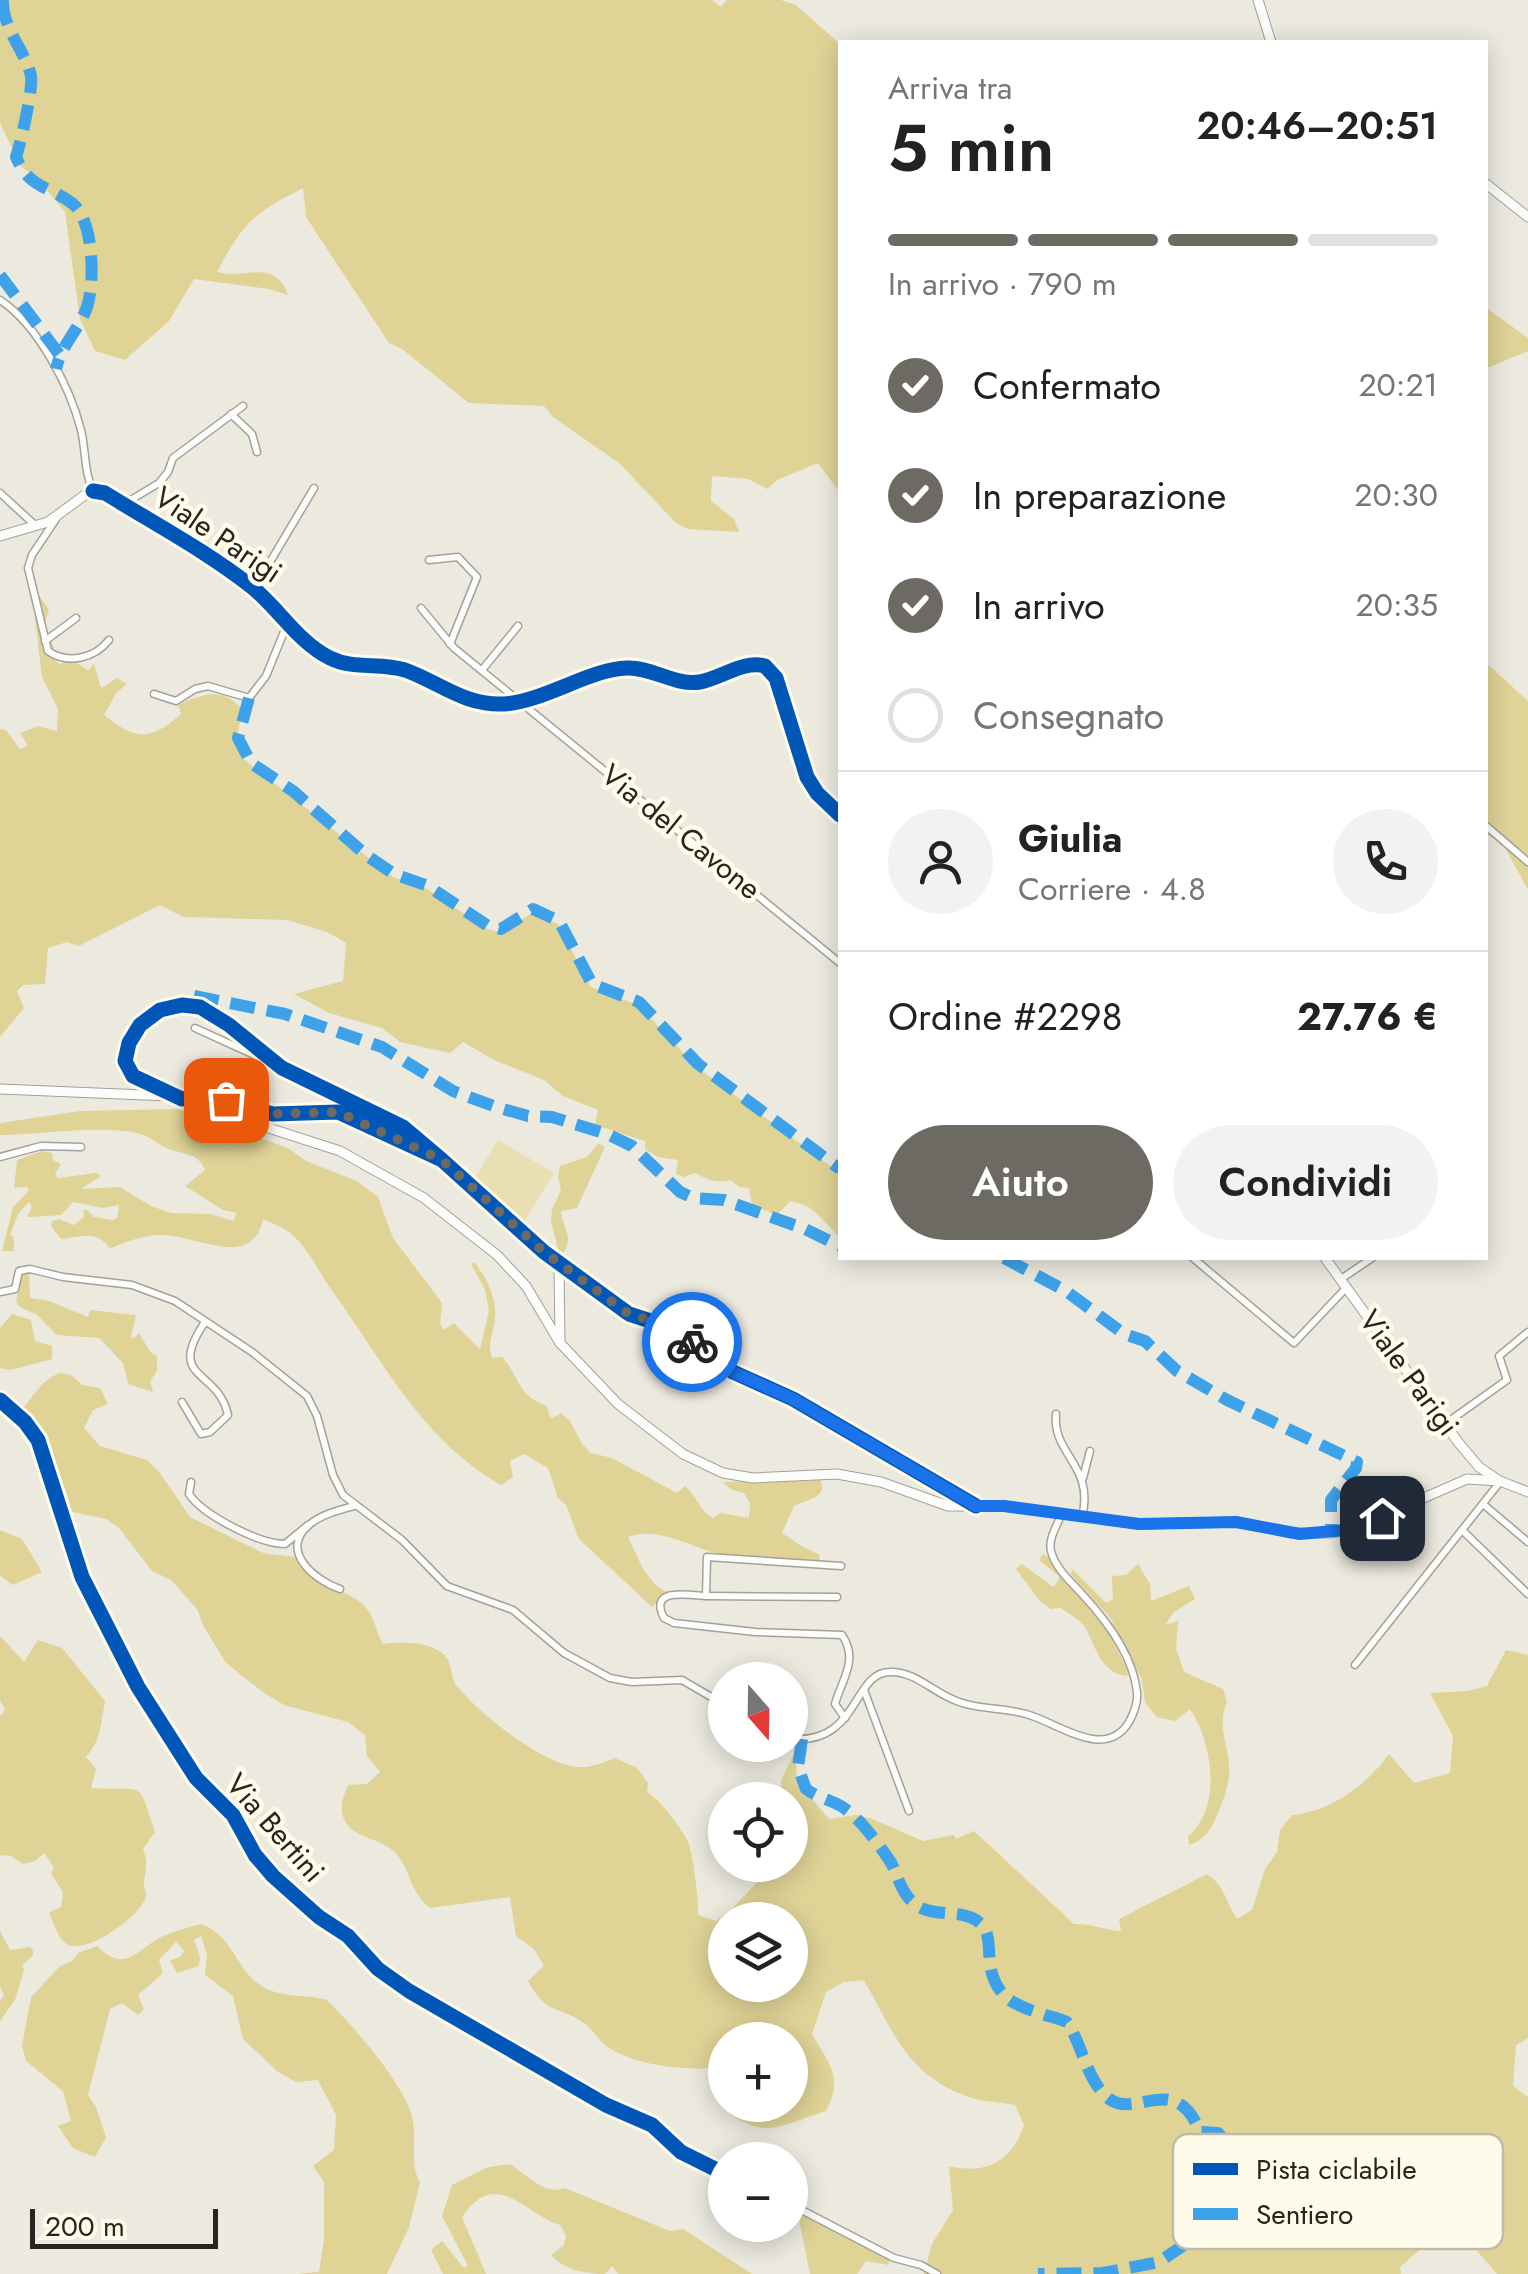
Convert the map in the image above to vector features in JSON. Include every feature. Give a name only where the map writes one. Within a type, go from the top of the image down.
[{"type":"main road","points":[[1258,0],[1270,40]]},
{"type":"main road","points":[[1488,185],[1528,217]]},
{"type":"main road","points":[[0,536],[57,518],[94,490]]},
{"type":"main road","name":"Viale Parigi","points":[[94,490],[204,553],[254,589],[317,650],[339,662],[402,669],[467,700],[522,702],[624,668],[694,682],[748,665],[765,666],[773,672],[780,690],[807,777],[838,813]]},
{"type":"main road","points":[[0,1089],[154,1094],[182,1099],[331,1147],[424,1198],[516,1273],[560,1343],[634,1419],[713,1470],[750,1478],[843,1474],[886,1484],[940,1505],[1004,1506],[1139,1524],[1236,1522],[1288,1533],[1331,1533],[1365,1524],[1462,1480],[1500,1482],[1528,1492]]},
{"type":"main road","name":"Viale Parigi","points":[[1327,1260],[1445,1424],[1481,1469],[1500,1482]]},
{"type":"main road","points":[[558,1263],[560,1343]]},
{"type":"street","points":[[0,300],[24,323],[60,376],[79,425],[87,477],[94,490]]},
{"type":"street","points":[[123,504],[159,483],[173,458],[243,406]]},
{"type":"street","points":[[232,414],[252,434],[257,452]]},
{"type":"street","points":[[254,589],[314,488]]},
{"type":"street","points":[[0,493],[36,526]]},
{"type":"street","points":[[57,518],[30,558],[29,572],[50,654],[69,658],[94,655],[109,640]]},
{"type":"street","points":[[430,560],[458,557],[478,579],[450,644]]},
{"type":"street","name":"Via del Cavone","points":[[421,608],[450,644],[838,962]]},
{"type":"street","points":[[45,641],[76,618]]},
{"type":"street","points":[[154,694],[176,702],[195,689],[208,686],[249,698],[266,676],[288,621]]},
{"type":"street","points":[[482,670],[518,626]]},
{"type":"street","points":[[1488,827],[1528,862]]},
{"type":"street","points":[[282,1068],[206,1010],[188,1005],[167,1007],[136,1030],[128,1045],[126,1063],[138,1080],[182,1099],[209,1097],[273,1114],[338,1112],[442,1160]]},
{"type":"street","points":[[195,1028],[403,1127],[558,1263],[632,1316],[675,1329],[733,1372],[793,1399],[976,1506]]},
{"type":"street","points":[[0,1156],[42,1146],[81,1147]]},
{"type":"street","points":[[1196,1260],[1294,1342],[1344,1283],[1370,1260]]},
{"type":"street","points":[[0,1292],[13,1290],[19,1272],[30,1268],[146,1288],[170,1298],[307,1396],[318,1419],[337,1485],[355,1506],[402,1540],[447,1586],[513,1610],[551,1644],[619,1681],[684,1680],[708,1695]]},
{"type":"street","points":[[182,1402],[201,1434],[208,1433],[228,1415],[225,1404],[189,1359],[192,1343],[205,1322]]},
{"type":"street","points":[[1445,1424],[1507,1380],[1499,1356],[1528,1332]]},
{"type":"street","name":"Via Bertini","points":[[0,1400],[38,1440],[80,1572],[141,1693],[196,1778],[236,1819],[255,1856],[273,1876],[319,1918],[352,1939],[378,1969],[409,1991],[606,2105],[652,2125],[681,2152],[708,2166]]},
{"type":"street","points":[[1056,1414],[1057,1433],[1083,1478],[1086,1497],[1082,1518]]},
{"type":"street","points":[[1083,1478],[1090,1451]]},
{"type":"street","points":[[191,1482],[189,1494],[200,1506],[263,1540],[285,1544],[308,1525],[355,1506]]},
{"type":"street","points":[[1355,1665],[1500,1482]]},
{"type":"street","points":[[1483,1504],[1528,1542]]},
{"type":"street","points":[[808,1738],[820,1737],[845,1718],[877,1674],[895,1672],[911,1676],[963,1704],[1031,1715],[1086,1738],[1104,1739],[1119,1733],[1136,1706],[1134,1676],[1109,1626],[1064,1574],[1052,1554],[1050,1542],[1061,1515]]},
{"type":"street","points":[[308,1525],[298,1542],[302,1562],[316,1578],[340,1590]]},
{"type":"street","points":[[1462,1530],[1528,1594]]},
{"type":"street","points":[[706,1596],[707,1558],[841,1566]]},
{"type":"street","points":[[837,1597],[670,1595],[662,1601],[660,1612],[666,1620],[676,1623],[756,1632],[834,1632],[843,1636],[850,1662],[836,1704],[845,1718]]},
{"type":"street","points":[[864,1689],[909,1811]]},
{"type":"street","points":[[808,2213],[894,2258],[937,2274]]},
{"type":"shaded area","points":[[0,0],[712,0],[721,7],[727,0],[781,0],[796,5],[838,42],[838,490],[818,463],[777,480],[767,489],[748,479],[712,476],[711,501],[734,519],[739,532],[688,529],[676,523],[619,463],[553,417],[544,406],[469,403],[389,343],[306,217],[303,188],[251,221],[217,272],[268,273],[282,283],[288,295],[194,279],[169,321],[125,360],[95,351],[80,319],[65,212],[34,175],[21,167],[0,123]]},
{"type":"shaded area","points":[[1488,309],[1528,338],[1528,351],[1488,368]]},
{"type":"shaded area","points":[[39,595],[49,610],[43,629],[54,647],[51,656],[59,664],[73,661],[88,670],[94,664],[101,688],[117,678],[127,684],[116,693],[104,715],[116,724],[135,733],[152,733],[181,714],[178,705],[204,695],[227,697],[242,709],[237,741],[241,757],[393,877],[427,889],[487,929],[500,932],[532,913],[558,924],[591,987],[638,1005],[697,1067],[838,1172],[838,1236],[818,1215],[799,1203],[790,1201],[777,1215],[752,1205],[749,1188],[730,1180],[716,1181],[695,1173],[684,1177],[676,1174],[678,1160],[658,1157],[645,1149],[645,1141],[595,1125],[598,1110],[563,1096],[544,1080],[494,1060],[463,1042],[450,1053],[400,1042],[382,1028],[329,1013],[294,994],[343,981],[346,943],[327,932],[287,920],[183,917],[160,905],[79,946],[67,942],[48,948],[45,984],[23,985],[17,991],[24,1008],[0,1037],[0,729],[6,730],[20,749],[28,746],[20,733],[38,726],[57,731],[58,709],[42,677],[33,602]]},
{"type":"shaded area","points":[[1488,665],[1528,701],[1528,890],[1503,844],[1488,835]]},
{"type":"shaded area","points":[[179,1109],[288,1148],[306,1161],[357,1181],[378,1197],[393,1238],[442,1303],[443,1330],[454,1323],[480,1349],[489,1311],[485,1289],[472,1266],[475,1263],[494,1301],[492,1358],[502,1357],[524,1391],[546,1405],[551,1419],[561,1413],[570,1421],[591,1453],[612,1458],[677,1493],[685,1486],[713,1518],[721,1513],[749,1518],[750,1503],[744,1493],[723,1482],[819,1478],[820,1493],[794,1506],[782,1533],[819,1554],[820,1561],[731,1556],[662,1536],[628,1537],[648,1576],[667,1592],[652,1607],[579,1539],[548,1468],[524,1454],[510,1461],[513,1477],[501,1485],[448,1445],[386,1370],[302,1245],[287,1231],[263,1219],[257,1234],[236,1247],[157,1235],[110,1249],[94,1237],[61,1239],[51,1226],[52,1221],[59,1219],[74,1225],[84,1217],[86,1209],[94,1217],[113,1220],[119,1205],[103,1208],[73,1202],[61,1215],[27,1217],[32,1207],[29,1202],[18,1214],[10,1235],[14,1237],[14,1251],[2,1251],[13,1207],[29,1190],[14,1188],[17,1160],[42,1151],[52,1153],[53,1160],[61,1164],[55,1174],[58,1178],[96,1173],[101,1176],[81,1189],[120,1187],[171,1213],[211,1214],[233,1221],[237,1213],[223,1210],[185,1186],[205,1170],[199,1161],[144,1135],[108,1130],[0,1135],[0,1123],[80,1111]]},
{"type":"shaded area","points":[[498,1140],[554,1173],[523,1224],[472,1182]]},
{"type":"shaded area","points":[[599,1143],[605,1147],[577,1208],[561,1211],[568,1243],[563,1253],[559,1252],[551,1222],[561,1190],[560,1166],[587,1157]]},
{"type":"shaded area","points":[[29,1271],[30,1298],[49,1301],[88,1317],[90,1310],[136,1315],[131,1337],[139,1333],[150,1352],[157,1356],[157,1371],[150,1381],[153,1392],[128,1384],[123,1363],[99,1338],[57,1335],[37,1315],[20,1307],[16,1302],[21,1272]]},
{"type":"shaded area","points":[[12,1314],[31,1320],[35,1341],[52,1346],[52,1359],[11,1370],[0,1368],[0,1328]]},
{"type":"shaded area","points":[[60,1373],[71,1375],[82,1385],[100,1388],[108,1404],[93,1410],[84,1428],[100,1446],[147,1460],[190,1517],[263,1553],[295,1557],[307,1575],[365,1606],[383,1644],[421,1644],[442,1653],[455,1682],[467,1697],[494,1722],[541,1754],[576,1767],[615,1758],[637,1768],[648,1783],[647,1792],[670,1814],[688,1842],[698,1915],[708,1918],[708,2002],[808,2002],[808,1902],[738,1902],[757,1882],[808,1882],[808,1794],[829,1819],[856,1815],[870,1818],[923,1841],[954,1835],[956,1839],[974,1831],[1074,1924],[1121,1931],[1119,1919],[1207,1874],[1222,1889],[1237,1919],[1252,1910],[1265,1869],[1277,1852],[1280,1830],[1292,1815],[1334,1803],[1370,1776],[1389,1754],[1414,1783],[1450,1773],[1453,1736],[1430,1693],[1487,1686],[1506,1650],[1528,1655],[1528,2038],[1516,2045],[1513,2086],[1528,2097],[1528,2274],[1497,2274],[1477,2249],[1503,2249],[1503,2134],[1173,2134],[1173,2249],[1421,2249],[1400,2267],[1401,2274],[924,2274],[932,2244],[953,2210],[949,2166],[975,2168],[1005,2156],[1024,2125],[1015,2105],[969,2097],[931,2077],[904,2050],[864,1980],[844,1982],[826,1992],[812,2034],[829,2063],[834,2089],[826,2111],[808,2117],[808,2022],[708,2022],[708,2068],[694,2068],[664,2066],[621,2054],[605,2045],[581,2021],[546,2005],[528,1981],[544,1966],[534,1949],[516,1936],[510,1897],[430,1908],[392,1850],[351,1829],[344,1818],[343,1799],[348,1785],[367,1784],[380,1772],[367,1756],[365,1735],[348,1722],[284,1705],[226,1663],[197,1609],[171,1580],[152,1571],[119,1528],[106,1519],[63,1510],[44,1446],[20,1412],[42,1384]]},
{"type":"shaded area","points":[[0,1530],[22,1539],[42,1572],[13,1585],[0,1576]]},
{"type":"shaded area","points":[[1043,1554],[1103,1622],[1127,1676],[1106,1665],[1082,1623],[1061,1608],[1051,1609],[1040,1601],[1016,1569],[1022,1564],[1053,1587],[1059,1576],[1039,1560]]},
{"type":"shaded area","points":[[1138,1564],[1150,1584],[1151,1601],[1189,1586],[1195,1599],[1174,1612],[1165,1625],[1178,1621],[1176,1649],[1184,1672],[1223,1689],[1227,1702],[1223,1725],[1229,1764],[1226,1792],[1209,1831],[1189,1845],[1188,1836],[1199,1824],[1210,1792],[1208,1756],[1198,1722],[1190,1709],[1175,1721],[1157,1717],[1145,1703],[1142,1680],[1110,1617],[1071,1575],[1072,1569],[1106,1603],[1113,1599],[1112,1576],[1126,1575]]},
{"type":"shaded area","points":[[0,1636],[24,1662],[38,1640],[62,1648],[105,1701],[98,1738],[86,1757],[96,1769],[91,1788],[137,1790],[155,1832],[143,1849],[143,1904],[111,1933],[84,1945],[64,1942],[55,1928],[49,1913],[61,1907],[63,1893],[51,1873],[54,1867],[44,1853],[23,1864],[11,1856],[0,1855],[0,1716],[5,1710],[0,1700]]},
{"type":"shaded area","points":[[790,1762],[796,1762],[797,1781],[781,1782]]},
{"type":"shaded area","points":[[201,1924],[220,1936],[246,1972],[263,1987],[327,2000],[374,2053],[405,2099],[413,2123],[415,2166],[420,2182],[409,2227],[387,2274],[296,2274],[319,2272],[324,2239],[324,2182],[313,2166],[334,2150],[336,2115],[318,2080],[296,2082],[278,2072],[243,2039],[233,1996],[205,1975],[207,1955],[201,1936],[194,1940],[199,1966],[177,1973],[170,1961],[184,1951],[176,1942],[159,1960],[163,1973],[138,1995],[144,2009],[138,2015],[122,2003],[110,2009],[88,2095],[106,2137],[95,2157],[73,2148],[58,2126],[71,2121],[63,2091],[26,2061],[22,2046],[31,1997],[78,1953],[97,1946],[123,1959],[161,1937]]},
{"type":"shaded area","points":[[0,1931],[10,1950],[30,1947],[33,1955],[22,1966],[15,2000],[0,2021],[4,1995],[0,1987]]},
{"type":"shaded area","points":[[744,2122],[794,2122],[774,2128]]},
{"type":"shaded area","points":[[510,2164],[543,2187],[565,2188],[670,2231],[683,2229],[752,2274],[618,2274],[612,2266],[605,2274],[576,2270],[551,2255],[564,2245],[566,2236],[560,2225],[499,2194],[475,2202],[462,2217],[486,2274],[443,2274],[431,2250],[442,2241],[464,2268],[468,2266],[442,2216],[452,2185],[488,2167]]},
{"type":"shaded area","points":[[808,2214],[889,2260],[889,2265],[866,2261],[857,2274],[810,2274],[803,2242],[808,2242]]},
{"type":"marked path","points":[[3,0],[6,20],[31,76],[16,157],[27,176],[73,204],[89,238],[92,268],[87,307],[56,369]]},
{"type":"marked path","points":[[0,275],[59,354]]},
{"type":"marked path","points":[[249,698],[238,738],[251,763],[293,791],[366,855],[394,874],[428,886],[488,926],[501,929],[533,909],[559,921],[592,984],[639,1002],[698,1064],[838,1168]]},
{"type":"marked path","points":[[194,996],[285,1014],[382,1047],[453,1091],[528,1116],[552,1117],[607,1134],[632,1146],[680,1192],[693,1198],[724,1200],[838,1245]]},
{"type":"marked path","points":[[1008,1260],[1066,1291],[1124,1334],[1145,1341],[1177,1371],[1227,1400],[1357,1462],[1331,1500],[1331,1533]]},
{"type":"marked path","points":[[799,1762],[806,1789],[841,1806],[861,1823],[888,1858],[905,1893],[915,1904],[930,1911],[964,1915],[980,1923],[988,1936],[992,1974],[1003,1994],[1024,2008],[1067,2022],[1095,2082],[1108,2098],[1130,2104],[1155,2100],[1179,2103],[1190,2113],[1200,2132],[1219,2134]]},
{"type":"marked path","points":[[1038,2274],[1103,2273],[1159,2262],[1178,2249]]},
{"type":"cycle path","points":[[93,491],[105,493],[235,574],[319,652],[348,664],[405,670],[476,701],[520,702],[598,674],[627,668],[691,683],[749,665],[765,666],[776,678],[807,777],[838,813]]},
{"type":"cycle path","points":[[442,1160],[403,1127],[282,1068],[200,1007],[182,1005],[160,1010],[140,1025],[129,1043],[125,1061],[133,1076],[182,1099],[209,1097],[273,1114],[338,1112],[442,1160],[544,1252],[629,1314],[675,1329],[733,1372],[793,1399],[976,1506]]},
{"type":"cycle path","points":[[0,1400],[38,1440],[82,1577],[138,1687],[196,1778],[233,1815],[255,1855],[273,1876],[319,1917],[348,1936],[378,1969],[409,1991],[606,2105],[652,2125],[681,2152],[708,2166]]},
{"type":"way so far","points":[[226,1100],[267,1114],[324,1110],[346,1114],[442,1160],[544,1252],[629,1314],[671,1327],[692,1342]]},
{"type":"route","points":[[692,1342],[733,1372],[793,1399],[976,1506],[1004,1506],[1139,1524],[1236,1522],[1300,1534],[1331,1533],[1382,1518]]}]
